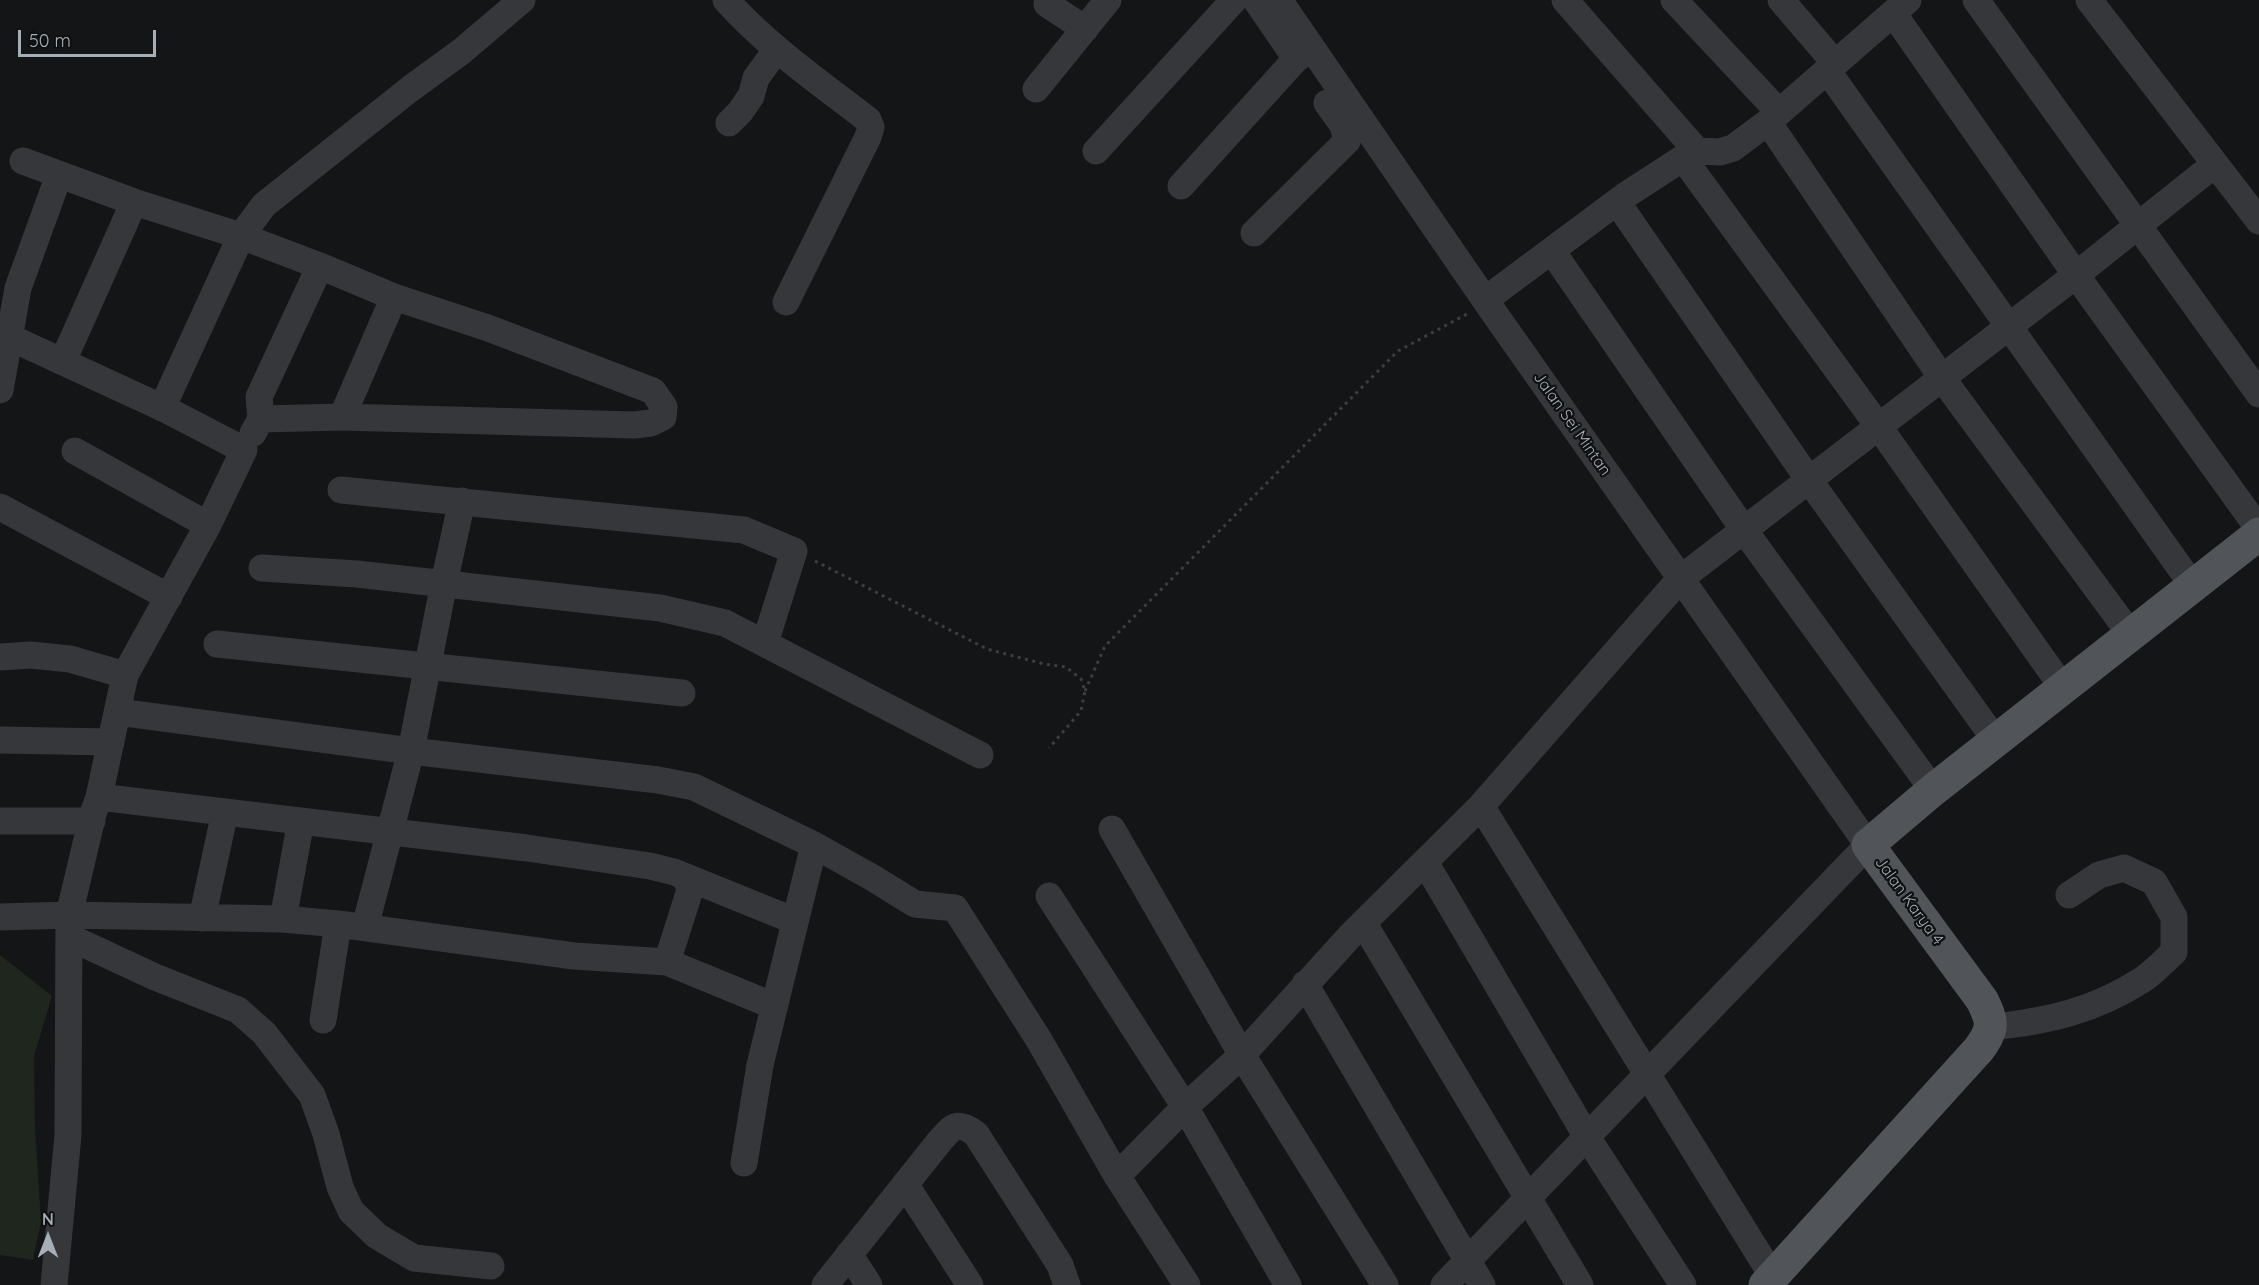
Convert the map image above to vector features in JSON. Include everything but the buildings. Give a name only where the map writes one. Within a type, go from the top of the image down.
[{"type":"main road","name":"Jalan Karya 4","points":[[1992,1028],[1989,1014],[1982,1000],[1868,845],[1934,790],[2259,534]]},
{"type":"main road","points":[[1769,1281],[1979,1049],[1992,1028]]},
{"type":"street","points":[[162,408],[240,236],[264,205],[410,89],[462,51],[522,0]]},
{"type":"street","points":[[726,0],[777,49],[867,120],[871,127],[786,302]]},
{"type":"street","points":[[1036,89],[1108,0]]},
{"type":"street","points":[[1096,151],[1234,0]]},
{"type":"street","points":[[1254,233],[1347,141],[1348,137],[1304,53],[1256,0]]},
{"type":"street","name":"Jalan Sei Mintan","points":[[1280,0],[1304,53],[1485,300],[1868,845]]},
{"type":"street","points":[[1565,0],[1690,154],[2063,688]]},
{"type":"street","points":[[1674,0],[1773,117],[1942,378],[2131,635]]},
{"type":"street","points":[[1781,0],[1831,66],[2009,327],[2193,586]]},
{"type":"street","points":[[1976,0],[2259,394]]},
{"type":"street","points":[[2089,0],[2259,221]]},
{"type":"street","points":[[1045,1],[1084,29]]},
{"type":"street","points":[[1485,300],[1617,202],[1690,154],[1727,151],[1773,117],[1901,4],[2076,275],[2259,529]]},
{"type":"street","points":[[729,123],[751,96],[756,78],[777,49]]},
{"type":"street","points":[[1180,186],[1304,53]]},
{"type":"street","points":[[23,161],[134,202],[240,236],[394,297],[488,328],[653,392],[664,407],[663,417],[651,423],[634,425],[342,417],[261,419]]},
{"type":"street","points":[[1118,1176],[1185,1107],[1242,1055],[1351,935],[1481,806],[1680,579],[2009,327],[2215,164]]},
{"type":"street","points":[[0,390],[18,288],[59,175]]},
{"type":"street","points":[[63,361],[134,202]]},
{"type":"street","points":[[1617,202],[1809,480],[1996,741]]},
{"type":"street","points":[[1552,251],[1744,530],[1934,790]]},
{"type":"street","points":[[54,1285],[68,1135],[69,926],[125,675],[208,525],[261,419],[259,397],[320,266]]},
{"type":"street","points":[[342,417],[394,297]]},
{"type":"street","points":[[9,337],[162,408],[244,450]]},
{"type":"street","points":[[75,451],[208,525]]},
{"type":"street","points":[[341,490],[744,530],[794,551],[765,643]]},
{"type":"street","points":[[365,927],[411,751],[462,501]]},
{"type":"street","points":[[0,507],[169,597]]},
{"type":"street","points":[[262,568],[357,574],[660,608],[725,623],[980,755]]},
{"type":"street","points":[[217,644],[682,693]]},
{"type":"street","points":[[0,657],[31,655],[70,659],[125,675]]},
{"type":"street","points":[[118,712],[411,751],[658,780],[694,787],[814,845],[915,904],[955,908],[1039,1040],[1118,1176],[1187,1285]]},
{"type":"street","points":[[0,740],[111,742]]},
{"type":"street","points":[[1481,806],[1647,1075],[1769,1281]]},
{"type":"street","points":[[0,820],[95,809],[225,812],[527,848],[650,866],[795,921]]},
{"type":"street","points":[[202,918],[225,812]]},
{"type":"street","points":[[283,919],[301,821]]},
{"type":"street","points":[[1112,829],[1242,1055],[1385,1285]]},
{"type":"street","points":[[744,1163],[760,1065],[814,845]]},
{"type":"street","points":[[1444,1285],[1868,845]]},
{"type":"street","points":[[1425,862],[1587,1137],[1683,1285]]},
{"type":"street","points":[[1992,1028],[2032,1023],[2099,1005],[2144,979],[2174,952],[2174,917],[2154,882],[2124,868],[2099,875],[2068,895]]},
{"type":"street","points":[[667,962],[687,904],[690,886],[686,878]]},
{"type":"street","points":[[1049,896],[1185,1107],[1288,1285]]},
{"type":"street","points":[[0,917],[69,926],[202,918],[283,919],[365,927],[574,956],[667,962],[774,1006]]},
{"type":"street","points":[[323,1020],[338,924]]},
{"type":"street","points":[[1364,924],[1580,1285]]},
{"type":"street","points":[[69,926],[155,977],[238,1010],[264,1033],[312,1095],[326,1134],[340,1187],[351,1211],[377,1236],[414,1258],[491,1266]]},
{"type":"street","points":[[1305,984],[1482,1285]]},
{"type":"street","points":[[825,1285],[905,1184],[950,1130],[958,1125],[965,1126],[976,1134],[1060,1265],[1067,1285]]},
{"type":"street","points":[[905,1184],[970,1285]]},
{"type":"street","points":[[849,1254],[869,1285]]},
{"type":"path","points":[[1048,748],[1080,711],[1085,691],[1105,646],[1398,351],[1465,316],[1485,300]]},
{"type":"path","points":[[794,551],[987,649],[1044,664],[1066,667],[1082,679],[1085,691]]},
{"type":"shaded area","points":[[0,955],[52,996],[34,1056],[35,1126],[41,1222],[33,1260],[0,1255]]}]
